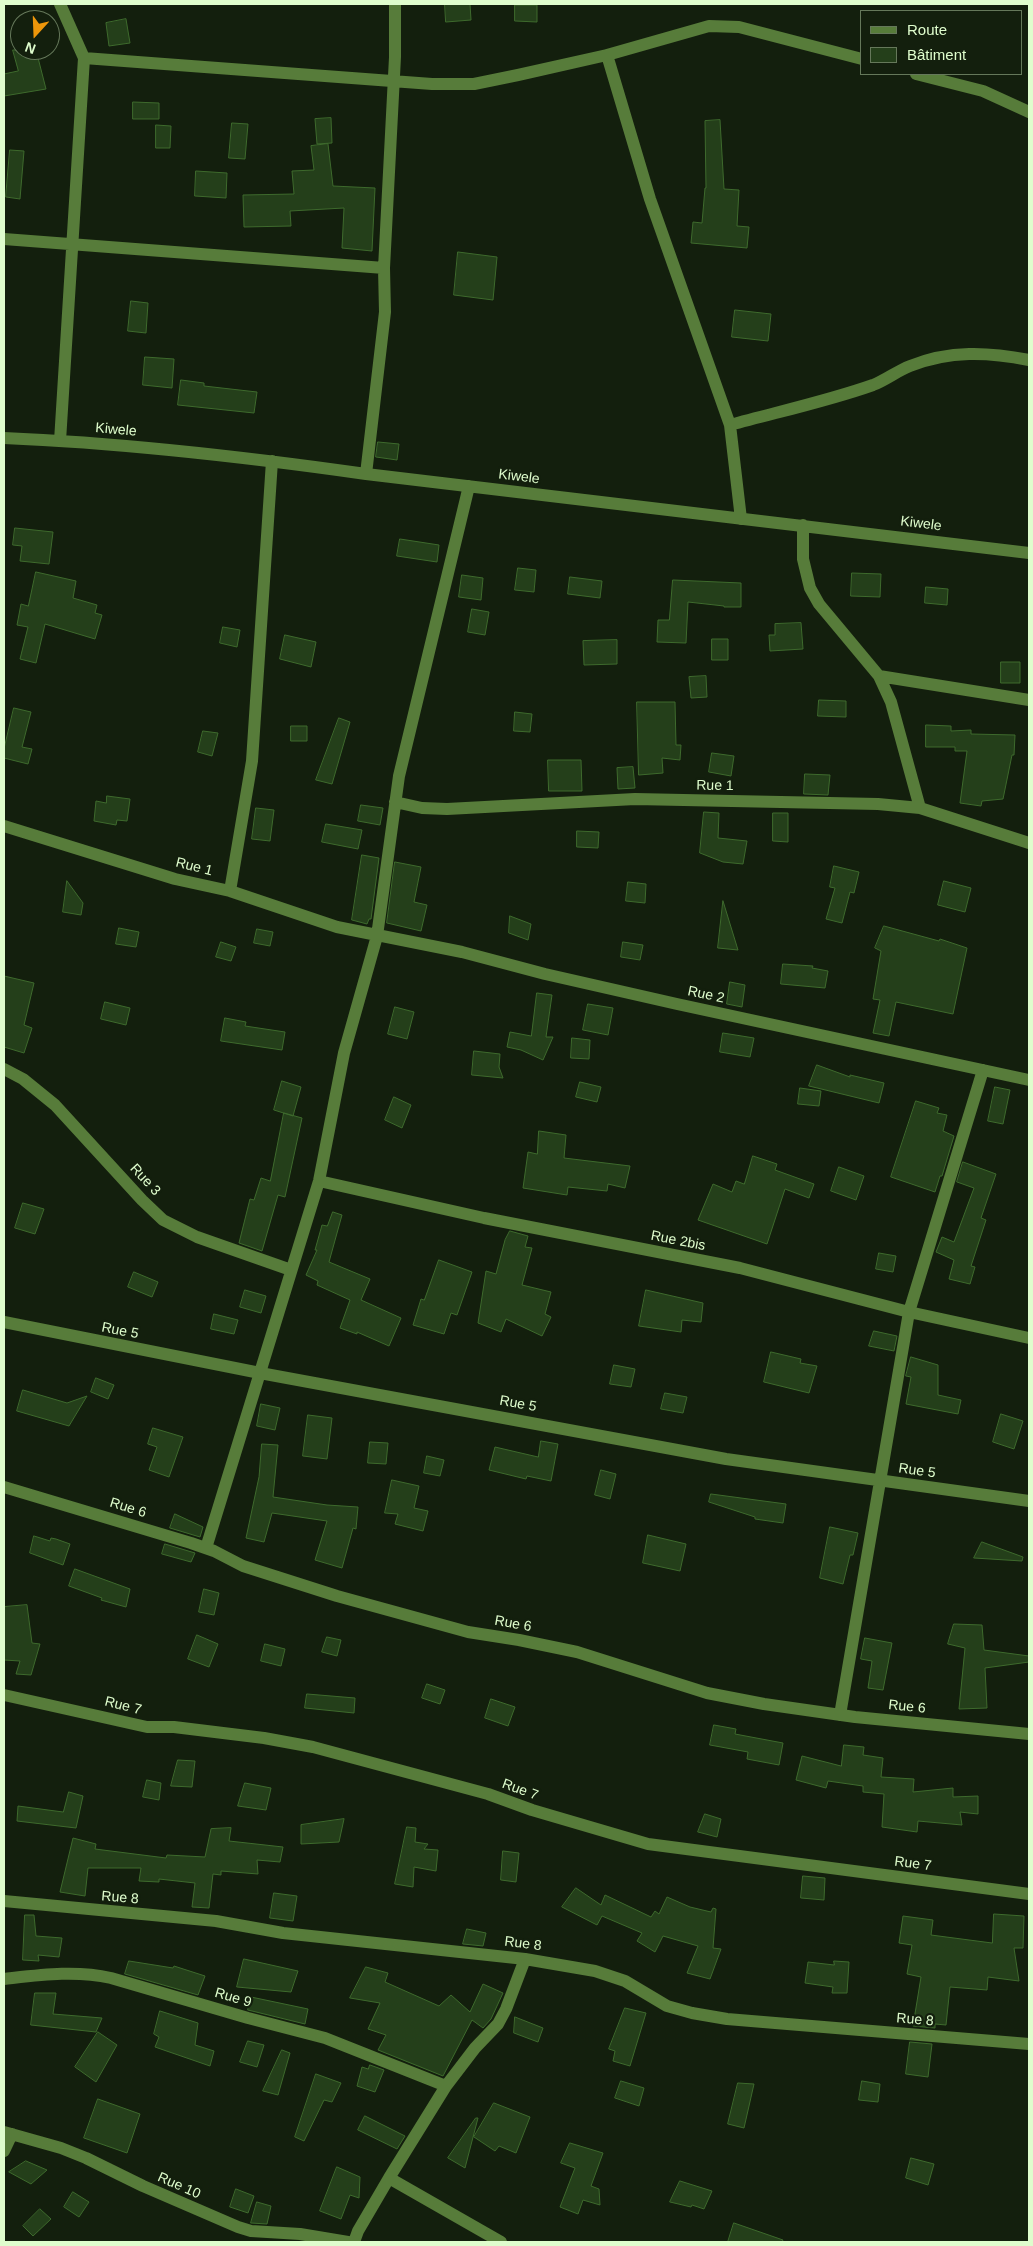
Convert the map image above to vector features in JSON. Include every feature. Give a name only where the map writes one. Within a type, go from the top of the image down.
[{"type":"street","points":[[60,4],[84,58],[60,441]]},
{"type":"street","points":[[366,474],[385,312],[384,268],[394,81],[395,4]]},
{"type":"street","points":[[84,58],[432,84],[474,84],[608,55],[709,26],[739,27],[860,58]]},
{"type":"street","points":[[608,55],[650,199],[730,425],[740,518]]},
{"type":"street","points":[[920,75],[983,91],[1029,112]]},
{"type":"street","points":[[4,239],[384,268]]},
{"type":"street","points":[[730,425],[874,384],[910,366],[942,356],[968,352],[998,354],[1029,360]]},
{"type":"street","name":"Kiwele","points":[[4,438],[60,441],[272,461],[366,474],[1029,553]]},
{"type":"street","points":[[230,891],[252,761],[272,461]]},
{"type":"street","points":[[206,1548],[319,1181],[344,1053],[377,936],[398,776],[469,486]]},
{"type":"street","points":[[803,525],[803,560],[810,588],[819,604],[879,676],[891,702],[920,808]]},
{"type":"street","points":[[879,676],[1029,700]]},
{"type":"street","name":"Rue 1","points":[[395,802],[422,808],[635,799],[878,804],[920,808],[1029,843]]},
{"type":"street","name":"Rue 1","points":[[4,826],[175,879],[230,891],[338,927],[377,936]]},
{"type":"street","name":"Rue 2","points":[[377,936],[462,952],[545,974],[677,1004],[1029,1080]]},
{"type":"street","name":"Rue 3","points":[[4,1069],[23,1079],[56,1105],[142,1200],[163,1220],[197,1237],[291,1270]]},
{"type":"street","points":[[840,1715],[909,1312],[983,1070]]},
{"type":"street","name":"Rue 2bis","points":[[319,1181],[484,1218],[740,1268],[909,1312],[1029,1338]]},
{"type":"street","name":"Rue 5","points":[[4,1322],[260,1373],[726,1459],[1029,1502]]},
{"type":"street","name":"Rue 6","points":[[4,1487],[206,1548],[243,1566],[319,1590],[468,1632],[577,1652],[707,1693],[764,1704],[840,1715],[1029,1734]]},
{"type":"street","name":"Rue 7","points":[[4,1695],[147,1727],[174,1727],[264,1738],[312,1747],[488,1794],[540,1813],[648,1844],[1029,1894]]},
{"type":"street","name":"Rue 8","points":[[4,1902],[216,1921],[283,1933],[524,1959],[595,1971],[625,1981],[667,2006],[692,2013],[727,2019],[1029,2044]]},
{"type":"street","points":[[354,2242],[358,2231],[389,2178],[446,2086],[475,2048],[491,2034],[498,2024],[524,1959]]},
{"type":"street","name":"Rue 9","points":[[4,1979],[71,1973],[111,1978],[248,2018],[318,2035],[446,2086]]},
{"type":"street","points":[[4,2151],[8,2133]]},
{"type":"street","name":"Rue 10","points":[[8,2133],[61,2148],[86,2158],[143,2186],[238,2227],[251,2231],[300,2234],[348,2242]]},
{"type":"street","points":[[389,2178],[501,2242]]},
{"type":"building","points":[[445,4],[470,4],[471,20],[446,22]]},
{"type":"building","points":[[515,5],[537,5],[537,22],[515,21]]},
{"type":"building","points":[[126,19],[130,43],[109,46],[106,23]]},
{"type":"building","points":[[15,60],[39,60],[46,89],[4,96],[4,74],[18,71]]},
{"type":"building","points":[[133,102],[159,103],[159,119],[133,119]]},
{"type":"building","points":[[331,118],[332,143],[317,144],[315,119]]},
{"type":"building","points":[[720,120],[724,189],[739,190],[737,226],[749,227],[747,248],[691,243],[693,222],[702,223],[706,188],[705,121]]},
{"type":"building","points":[[232,123],[248,124],[245,159],[229,158]]},
{"type":"building","points":[[156,125],[171,126],[170,148],[156,148]]},
{"type":"building","points":[[328,144],[333,186],[375,188],[372,251],[342,248],[344,208],[290,211],[291,226],[244,227],[243,195],[294,194],[292,171],[314,170],[311,146]]},
{"type":"building","points":[[10,150],[24,151],[20,199],[6,197]]},
{"type":"building","points":[[196,171],[227,173],[226,198],[195,196]]},
{"type":"building","points":[[458,252],[497,257],[493,300],[454,295]]},
{"type":"building","points":[[131,301],[148,303],[146,333],[128,331]]},
{"type":"building","points":[[735,310],[771,314],[768,341],[732,337]]},
{"type":"building","points":[[145,357],[174,359],[172,388],[143,385]]},
{"type":"building","points":[[181,380],[204,383],[204,386],[257,392],[254,413],[178,405]]},
{"type":"building","points":[[378,442],[399,444],[397,460],[376,457]]},
{"type":"building","points":[[15,528],[53,532],[49,564],[20,561],[22,546],[13,545]]},
{"type":"building","points":[[400,539],[439,545],[437,562],[397,556]]},
{"type":"building","points":[[518,568],[536,570],[534,592],[515,590]]},
{"type":"building","points":[[36,572],[76,581],[73,598],[97,605],[95,613],[102,615],[95,639],[45,624],[36,663],[20,659],[28,627],[17,625],[21,604],[28,606]]},
{"type":"building","points":[[852,573],[881,574],[880,597],[851,596]]},
{"type":"building","points":[[462,575],[483,578],[481,600],[459,597]]},
{"type":"building","points":[[570,577],[602,581],[600,598],[568,594]]},
{"type":"building","points":[[673,580],[741,583],[741,607],[724,607],[688,602],[686,643],[657,642],[658,620],[669,620]]},
{"type":"building","points":[[926,587],[948,589],[947,605],[925,603]]},
{"type":"building","points":[[472,609],[489,612],[485,635],[468,632]]},
{"type":"building","points":[[801,623],[803,649],[770,651],[769,635],[775,635],[775,624]]},
{"type":"building","points":[[223,627],[240,630],[237,647],[220,643]]},
{"type":"building","points":[[285,635],[316,642],[311,667],[280,659]]},
{"type":"building","points":[[712,639],[728,639],[728,660],[712,660]]},
{"type":"building","points":[[617,640],[617,664],[584,665],[583,641]]},
{"type":"building","points":[[1001,662],[1020,662],[1020,683],[1001,683]]},
{"type":"building","points":[[706,676],[707,697],[691,698],[689,677]]},
{"type":"building","points":[[819,700],[846,701],[846,717],[818,716]]},
{"type":"building","points":[[637,702],[675,702],[676,745],[681,745],[680,760],[662,758],[663,773],[639,775]]},
{"type":"building","points":[[14,708],[31,712],[22,747],[32,749],[28,764],[4,758],[4,749]]},
{"type":"building","points":[[515,712],[532,714],[530,732],[514,731]]},
{"type":"building","points":[[339,718],[350,722],[332,784],[316,780]]},
{"type":"building","points":[[926,725],[951,726],[951,731],[971,730],[971,734],[1015,735],[1014,755],[1012,755],[1003,799],[982,801],[981,806],[960,803],[967,751],[955,751],[955,747],[926,747]]},
{"type":"building","points":[[291,726],[307,726],[307,741],[291,741]]},
{"type":"building","points":[[203,731],[218,733],[212,756],[198,752]]},
{"type":"building","points":[[712,753],[734,756],[731,776],[709,772]]},
{"type":"building","points":[[548,760],[581,760],[582,791],[549,791]]},
{"type":"building","points":[[633,767],[635,788],[618,789],[617,768]]},
{"type":"building","points":[[805,774],[830,775],[828,795],[804,794]]},
{"type":"building","points":[[107,796],[130,799],[127,821],[117,820],[116,825],[94,821],[96,801],[106,803]]},
{"type":"building","points":[[361,805],[383,808],[380,825],[358,821]]},
{"type":"building","points":[[256,808],[274,810],[270,841],[252,839]]},
{"type":"building","points":[[704,812],[719,813],[718,838],[747,841],[743,864],[723,862],[700,853]]},
{"type":"building","points":[[773,813],[788,813],[788,842],[773,841]]},
{"type":"building","points":[[326,824],[362,830],[358,849],[322,842]]},
{"type":"building","points":[[577,831],[599,832],[598,848],[577,847]]},
{"type":"building","points":[[362,855],[379,858],[371,919],[369,919],[367,924],[352,920]]},
{"type":"building","points":[[395,862],[421,867],[414,902],[427,905],[421,931],[387,923]]},
{"type":"building","points":[[834,866],[859,872],[854,893],[850,892],[842,923],[826,919],[835,888],[830,887]]},
{"type":"building","points":[[67,881],[83,903],[81,915],[63,912]]},
{"type":"building","points":[[944,881],[971,888],[965,912],[938,905]]},
{"type":"building","points":[[628,882],[646,884],[645,903],[626,901]]},
{"type":"building","points":[[723,901],[738,950],[718,948]]},
{"type":"building","points":[[510,916],[531,924],[528,940],[509,933]]},
{"type":"building","points":[[884,926],[939,941],[940,939],[967,948],[953,1014],[896,1002],[889,1036],[873,1033],[880,1000],[873,999],[881,951],[875,948]]},
{"type":"building","points":[[119,928],[139,932],[136,947],[116,944]]},
{"type":"building","points":[[257,929],[273,932],[270,946],[254,943]]},
{"type":"building","points":[[221,942],[236,947],[231,961],[216,957]]},
{"type":"building","points":[[623,942],[643,945],[640,960],[621,957]]},
{"type":"building","points":[[783,964],[813,966],[812,968],[828,971],[825,988],[781,984]]},
{"type":"building","points":[[4,976],[34,983],[24,1025],[32,1028],[24,1053],[4,1047]]},
{"type":"building","points":[[730,982],[745,985],[742,1007],[727,1004]]},
{"type":"building","points":[[537,993],[552,995],[546,1037],[553,1037],[543,1060],[521,1050],[507,1047],[510,1032],[531,1036]]},
{"type":"building","points":[[105,1002],[130,1008],[126,1025],[101,1019]]},
{"type":"building","points":[[588,1004],[613,1008],[608,1035],[583,1030]]},
{"type":"building","points":[[395,1007],[414,1012],[407,1039],[388,1034]]},
{"type":"building","points":[[225,1018],[246,1022],[245,1026],[285,1032],[282,1050],[221,1041]]},
{"type":"building","points":[[723,1033],[754,1038],[750,1057],[720,1052]]},
{"type":"building","points":[[572,1038],[590,1040],[589,1059],[571,1058]]},
{"type":"building","points":[[474,1051],[500,1054],[499,1067],[503,1078],[472,1075]]},
{"type":"building","points":[[817,1065],[850,1077],[850,1075],[884,1083],[879,1103],[809,1086]]},
{"type":"building","points":[[282,1081],[301,1087],[293,1116],[274,1110]]},
{"type":"building","points":[[580,1082],[601,1087],[597,1102],[576,1097]]},
{"type":"building","points":[[995,1087],[1010,1090],[1003,1124],[988,1121]]},
{"type":"building","points":[[800,1088],[821,1091],[819,1106],[798,1104]]},
{"type":"building","points":[[394,1097],[411,1105],[402,1128],[385,1120]]},
{"type":"building","points":[[916,1101],[939,1108],[937,1113],[947,1115],[943,1131],[954,1136],[935,1192],[891,1177]]},
{"type":"building","points":[[284,1113],[302,1118],[285,1197],[278,1195],[262,1251],[239,1243],[250,1199],[254,1200],[261,1178],[270,1181]]},
{"type":"building","points":[[539,1131],[566,1135],[564,1158],[630,1166],[625,1188],[608,1184],[607,1191],[568,1187],[567,1195],[523,1188],[528,1152],[537,1154]]},
{"type":"building","points":[[753,1156],[777,1164],[775,1170],[814,1184],[809,1198],[785,1189],[767,1244],[698,1220],[713,1184],[732,1192],[736,1181],[744,1184]]},
{"type":"building","points":[[963,1162],[996,1174],[981,1218],[986,1220],[971,1266],[975,1267],[970,1284],[949,1279],[954,1260],[936,1252],[942,1237],[954,1242],[974,1188],[957,1182]]},
{"type":"building","points":[[839,1167],[864,1176],[856,1200],[831,1191]]},
{"type":"building","points":[[23,1203],[44,1209],[35,1234],[15,1228]]},
{"type":"building","points":[[333,1212],[342,1215],[329,1262],[370,1279],[361,1300],[401,1318],[389,1346],[357,1332],[357,1334],[340,1328],[350,1300],[317,1285],[318,1281],[306,1275],[317,1250],[315,1250],[322,1225],[327,1226]]},
{"type":"building","points":[[510,1231],[528,1236],[525,1247],[532,1248],[522,1285],[551,1292],[545,1314],[551,1317],[542,1336],[506,1319],[501,1332],[478,1323],[486,1271],[496,1274],[505,1240]]},
{"type":"building","points":[[879,1253],[896,1256],[893,1272],[876,1269]]},
{"type":"building","points":[[439,1260],[472,1272],[457,1315],[451,1313],[444,1334],[413,1325],[421,1299],[424,1300]]},
{"type":"building","points":[[134,1272],[158,1282],[152,1297],[128,1287]]},
{"type":"building","points":[[245,1290],[266,1296],[261,1313],[240,1307]]},
{"type":"building","points":[[646,1290],[703,1303],[701,1322],[682,1320],[681,1332],[639,1326]]},
{"type":"building","points":[[214,1314],[238,1320],[234,1334],[211,1329]]},
{"type":"building","points":[[874,1331],[897,1336],[894,1351],[869,1346]]},
{"type":"building","points":[[771,1352],[801,1359],[800,1363],[817,1366],[809,1393],[764,1382]]},
{"type":"building","points":[[911,1357],[938,1365],[938,1395],[961,1400],[958,1414],[906,1404],[911,1377],[906,1376]]},
{"type":"building","points":[[614,1365],[635,1369],[631,1387],[610,1384]]},
{"type":"building","points":[[96,1378],[114,1385],[108,1399],[91,1392]]},
{"type":"building","points":[[23,1390],[67,1403],[87,1396],[69,1426],[17,1411]]},
{"type":"building","points":[[665,1393],[687,1397],[683,1413],[661,1409]]},
{"type":"building","points":[[261,1404],[280,1408],[275,1430],[257,1426]]},
{"type":"building","points":[[1001,1414],[1023,1421],[1014,1449],[993,1442]]},
{"type":"building","points":[[308,1415],[332,1418],[327,1459],[303,1456]]},
{"type":"building","points":[[153,1428],[183,1437],[169,1477],[149,1470],[157,1447],[148,1444]]},
{"type":"building","points":[[541,1441],[558,1444],[551,1481],[527,1476],[526,1479],[489,1470],[495,1447],[538,1457]]},
{"type":"building","points":[[370,1442],[388,1443],[386,1464],[368,1463]]},
{"type":"building","points":[[262,1444],[278,1445],[273,1497],[327,1505],[358,1507],[356,1529],[353,1528],[342,1568],[315,1560],[327,1521],[272,1513],[264,1542],[246,1538],[259,1477]]},
{"type":"building","points":[[427,1456],[444,1460],[440,1476],[424,1473]]},
{"type":"building","points":[[601,1470],[616,1474],[610,1499],[595,1495]]},
{"type":"building","points":[[392,1480],[419,1486],[414,1508],[428,1511],[423,1531],[395,1524],[398,1514],[385,1513]]},
{"type":"building","points":[[711,1494],[786,1504],[783,1523],[755,1519],[755,1517],[709,1502]]},
{"type":"building","points":[[175,1514],[203,1527],[200,1537],[170,1528]]},
{"type":"building","points":[[830,1527],[858,1533],[843,1584],[820,1578]]},
{"type":"building","points":[[648,1535],[686,1544],[680,1571],[643,1563]]},
{"type":"building","points":[[34,1536],[50,1541],[51,1538],[56,1539],[70,1544],[63,1565],[30,1553]]},
{"type":"building","points":[[982,1542],[1023,1557],[1022,1561],[974,1558]]},
{"type":"building","points":[[165,1544],[195,1553],[191,1562],[162,1554]]},
{"type":"building","points":[[75,1569],[130,1589],[126,1607],[101,1600],[102,1598],[69,1586]]},
{"type":"building","points":[[204,1589],[219,1593],[214,1615],[199,1612]]},
{"type":"building","points":[[27,1605],[32,1643],[40,1644],[31,1675],[16,1674],[20,1661],[4,1660],[4,1607]]},
{"type":"building","points":[[954,1624],[982,1625],[984,1650],[1029,1656],[1029,1662],[985,1668],[987,1708],[959,1709],[965,1648],[948,1644]]},
{"type":"building","points":[[197,1635],[218,1644],[209,1667],[188,1659]]},
{"type":"building","points":[[327,1637],[341,1640],[337,1656],[322,1652]]},
{"type":"building","points":[[865,1638],[892,1643],[883,1690],[868,1688],[872,1661],[861,1659]]},
{"type":"building","points":[[265,1644],[285,1649],[281,1666],[261,1661]]},
{"type":"building","points":[[427,1684],[445,1690],[440,1704],[422,1698]]},
{"type":"building","points":[[307,1694],[355,1698],[354,1713],[305,1708]]},
{"type":"building","points":[[491,1699],[515,1707],[508,1726],[485,1718]]},
{"type":"building","points":[[714,1725],[736,1729],[735,1734],[783,1743],[779,1765],[747,1759],[748,1752],[710,1745]]},
{"type":"building","points":[[844,1745],[864,1747],[863,1755],[883,1758],[881,1777],[914,1779],[913,1792],[953,1788],[953,1797],[978,1796],[978,1814],[960,1812],[962,1825],[918,1821],[917,1832],[882,1827],[884,1794],[863,1792],[863,1786],[828,1781],[826,1788],[796,1780],[802,1756],[841,1766]]},
{"type":"building","points":[[178,1760],[195,1761],[192,1787],[171,1786]]},
{"type":"building","points":[[147,1780],[161,1783],[159,1800],[143,1797]]},
{"type":"building","points":[[245,1783],[271,1788],[266,1810],[238,1806]]},
{"type":"building","points":[[69,1792],[83,1796],[76,1828],[17,1821],[18,1806],[63,1812]]},
{"type":"building","points":[[705,1814],[721,1819],[717,1837],[698,1832]]},
{"type":"building","points":[[344,1819],[339,1842],[301,1844],[301,1825]]},
{"type":"building","points":[[407,1827],[416,1828],[415,1842],[428,1844],[424,1849],[438,1850],[436,1871],[414,1867],[413,1887],[395,1884]]},
{"type":"building","points":[[231,1828],[229,1841],[283,1847],[280,1862],[257,1860],[258,1874],[221,1871],[221,1875],[213,1874],[209,1908],[192,1907],[195,1883],[159,1879],[159,1882],[139,1881],[141,1868],[88,1868],[85,1896],[60,1892],[73,1838],[96,1844],[95,1849],[166,1858],[167,1855],[205,1857],[211,1829]]},
{"type":"building","points":[[503,1851],[519,1853],[516,1882],[501,1880]]},
{"type":"building","points":[[803,1876],[825,1878],[824,1900],[801,1898]]},
{"type":"building","points":[[576,1888],[601,1905],[605,1895],[651,1917],[655,1911],[659,1914],[667,1897],[690,1907],[711,1912],[713,1908],[716,1909],[713,1948],[721,1949],[710,1979],[687,1973],[698,1946],[663,1936],[655,1952],[637,1941],[642,1933],[602,1916],[597,1925],[562,1907]]},
{"type":"building","points":[[274,1893],[297,1896],[293,1921],[270,1918]]},
{"type":"building","points":[[994,1914],[1024,1916],[1023,1948],[1014,1948],[1019,1981],[988,1977],[987,1990],[950,1987],[946,2025],[935,2024],[935,2028],[913,2026],[921,1977],[907,1974],[912,1945],[899,1943],[903,1916],[933,1920],[931,1935],[992,1943]]},
{"type":"building","points":[[25,1915],[34,1915],[36,1936],[62,1938],[59,1957],[38,1955],[39,1961],[23,1960]]},
{"type":"building","points":[[467,1929],[486,1933],[483,1946],[463,1944]]},
{"type":"building","points":[[244,1959],[298,1971],[291,1992],[237,1987]]},
{"type":"building","points":[[129,1961],[173,1968],[174,1966],[205,1976],[198,1995],[125,1974]]},
{"type":"building","points":[[834,1961],[849,1962],[847,1993],[832,1993],[833,1987],[805,1983],[808,1962],[834,1965]]},
{"type":"building","points":[[366,1967],[388,1973],[385,1982],[439,2006],[451,1995],[470,2012],[483,1984],[503,1993],[491,2019],[483,2028],[472,2020],[443,2076],[378,2050],[386,2035],[368,2029],[380,2003],[350,1998]]},
{"type":"building","points":[[35,1993],[56,1993],[53,2014],[102,2018],[96,2032],[31,2025]]},
{"type":"building","points":[[251,1997],[308,2009],[305,2024],[248,2010]]},
{"type":"building","points":[[625,2008],[646,2013],[630,2066],[613,2061],[615,2051],[609,2049]]},
{"type":"building","points":[[160,2011],[198,2023],[195,2045],[214,2051],[210,2066],[155,2047],[159,2037],[154,2034]]},
{"type":"building","points":[[515,2017],[543,2028],[538,2042],[514,2033]]},
{"type":"building","points":[[98,2032],[117,2045],[96,2082],[75,2067]]},
{"type":"building","points":[[248,2041],[264,2045],[257,2067],[240,2062]]},
{"type":"building","points":[[910,2042],[932,2044],[928,2077],[906,2074]]},
{"type":"building","points":[[282,2050],[290,2053],[278,2095],[263,2091]]},
{"type":"building","points":[[370,2065],[384,2070],[375,2092],[357,2086],[362,2067],[368,2069]]},
{"type":"building","points":[[316,2074],[341,2083],[332,2102],[324,2100],[304,2141],[295,2137]]},
{"type":"building","points":[[621,2081],[644,2088],[639,2106],[615,2098]]},
{"type":"building","points":[[862,2081],[880,2084],[878,2102],[859,2100]]},
{"type":"building","points":[[738,2083],[754,2084],[744,2128],[728,2124]]},
{"type":"building","points":[[98,2099],[140,2114],[127,2153],[84,2138]]},
{"type":"building","points":[[494,2103],[530,2117],[516,2153],[499,2146],[495,2151],[474,2137]]},
{"type":"building","points":[[365,2116],[405,2136],[397,2149],[358,2130]]},
{"type":"building","points":[[476,2118],[478,2118],[465,2168],[448,2158]]},
{"type":"building","points":[[570,2143],[603,2153],[591,2186],[599,2189],[600,2205],[583,2200],[578,2214],[560,2207],[575,2168],[561,2163]]},
{"type":"building","points":[[911,2158],[934,2164],[928,2185],[906,2178]]},
{"type":"building","points":[[26,2161],[47,2170],[31,2184],[9,2172]]},
{"type":"building","points":[[337,2167],[360,2177],[359,2198],[350,2195],[341,2219],[320,2211]]},
{"type":"building","points":[[680,2181],[712,2191],[704,2209],[670,2202]]},
{"type":"building","points":[[236,2189],[254,2196],[248,2213],[230,2207]]},
{"type":"building","points":[[73,2192],[89,2202],[79,2217],[64,2207]]},
{"type":"building","points":[[257,2202],[271,2206],[267,2224],[251,2223]]},
{"type":"building","points":[[40,2209],[51,2219],[33,2236],[23,2226]]},
{"type":"building","points":[[734,2223],[783,2240],[782,2242],[728,2242]]}]
